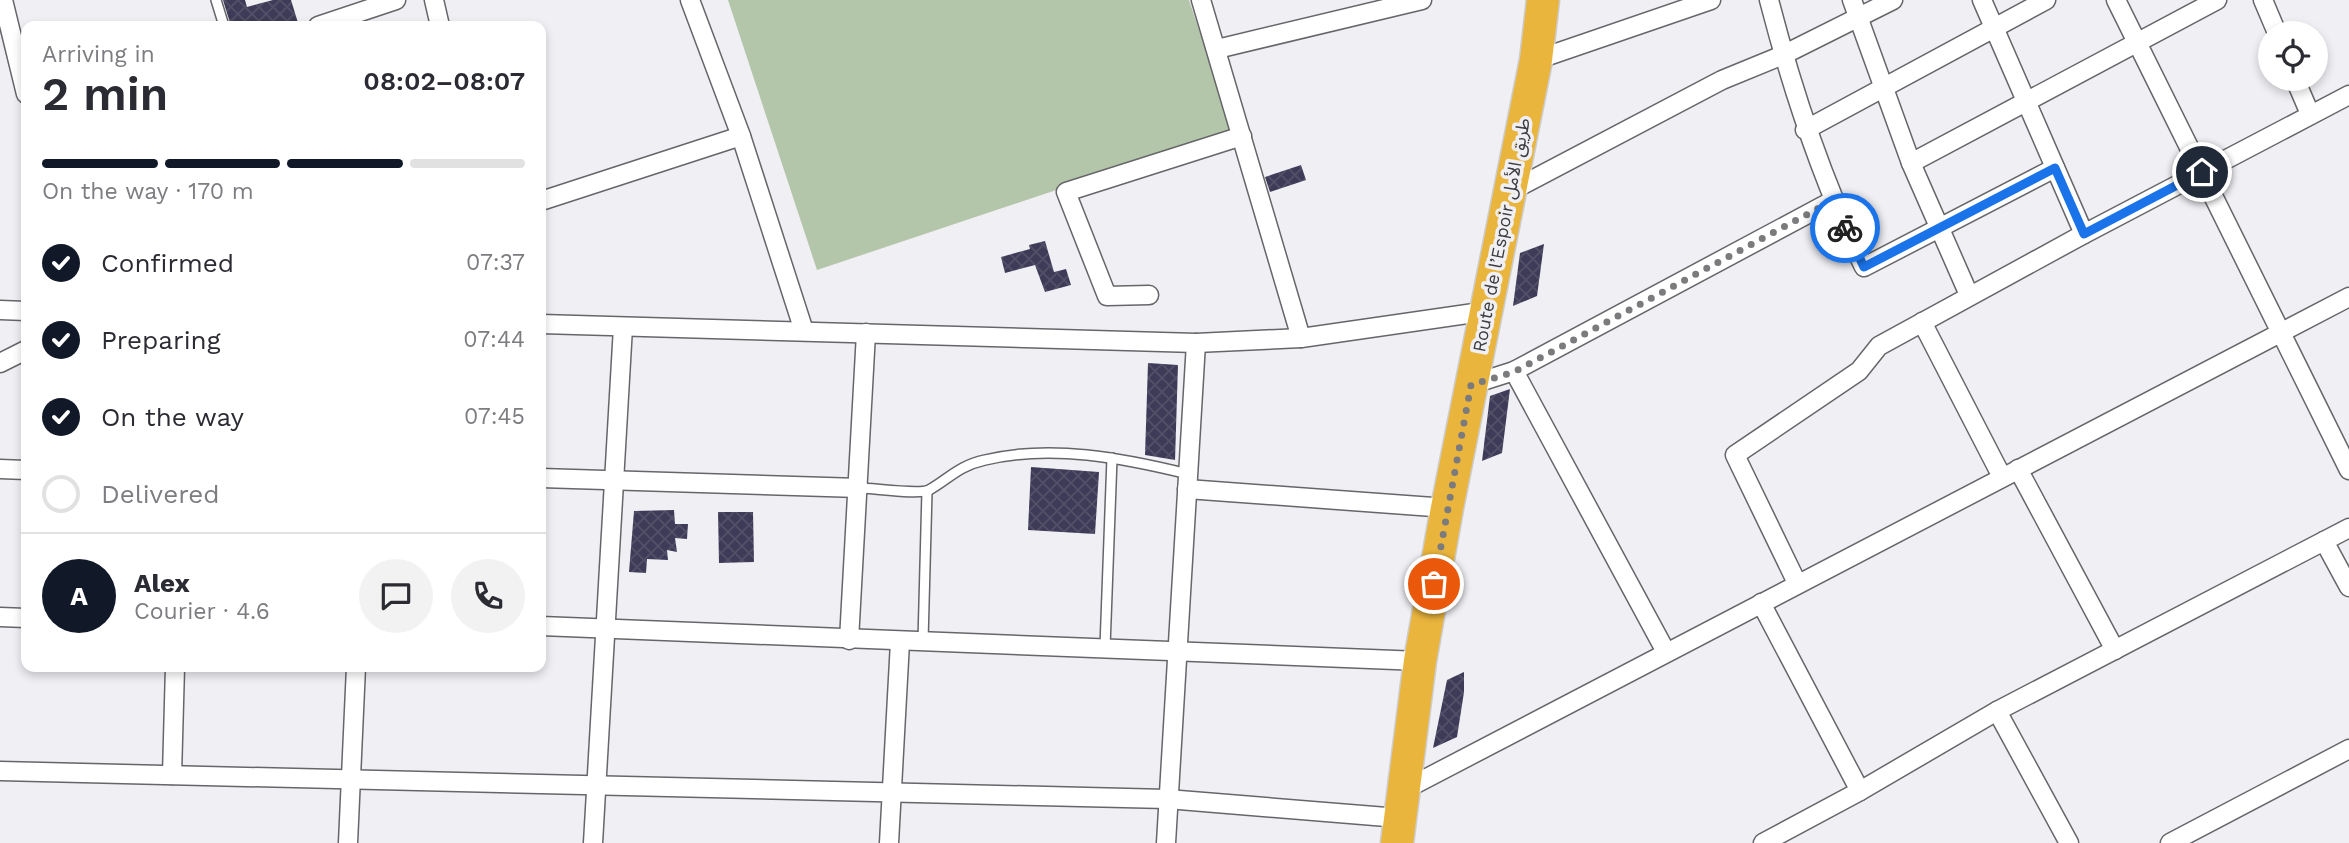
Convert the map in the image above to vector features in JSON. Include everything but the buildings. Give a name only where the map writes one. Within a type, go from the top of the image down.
[{"type":"highway","name":"Route de l’Espoir طريق الأمل","points":[[1399,817],[1420,661],[1447,508],[1536,60],[1543,0]]},
{"type":"street","points":[[3,0],[21,74]]},
{"type":"street","points":[[333,21],[396,0]]},
{"type":"street","points":[[434,0],[439,21]]},
{"type":"street","points":[[690,0],[741,136],[804,331]]},
{"type":"street","points":[[1201,0],[1301,338]]},
{"type":"street","points":[[1217,49],[1422,0]]},
{"type":"street","points":[[1536,60],[1711,0]]},
{"type":"street","points":[[1769,0],[1805,130],[1832,201],[1864,267],[2055,168]]},
{"type":"street","points":[[1852,0],[1911,163],[1969,295]]},
{"type":"street","points":[[1509,192],[1722,80],[1858,20],[1893,0]]},
{"type":"street","points":[[1982,0],[2084,234]]},
{"type":"street","points":[[1805,130],[2046,0]]},
{"type":"street","points":[[2116,0],[2349,470]]},
{"type":"street","points":[[1911,163],[2217,0]]},
{"type":"street","points":[[2263,0],[2272,21]]},
{"type":"street","points":[[2300,91],[2310,114]]},
{"type":"street","points":[[1797,583],[1735,455],[1860,371],[1879,346],[1969,295],[2349,95]]},
{"type":"street","points":[[546,199],[741,136]]},
{"type":"street","points":[[1149,295],[1107,296],[1066,192],[1242,136]]},
{"type":"street","points":[[1471,385],[1514,372],[1832,201]]},
{"type":"street","points":[[0,771],[1167,799],[1399,817],[1666,652],[2349,297]]},
{"type":"street","points":[[0,310],[21,311]]},
{"type":"street","points":[[546,324],[1196,343],[1301,338],[1488,311]]},
{"type":"street","points":[[1923,321],[2115,650]]},
{"type":"street","points":[[593,843],[623,327]]},
{"type":"street","points":[[849,640],[866,333]]},
{"type":"street","points":[[1166,843],[1196,343]]},
{"type":"street","points":[[0,363],[21,352]]},
{"type":"street","points":[[1514,372],[1666,652]]},
{"type":"street","points":[[0,469],[21,470]]},
{"type":"street","points":[[546,478],[859,488]]},
{"type":"street","points":[[1187,482],[1447,508]]},
{"type":"street","points":[[1763,843],[1860,791],[1997,711],[2349,528]]},
{"type":"street","points":[[2324,541],[2348,582]]},
{"type":"street","points":[[1761,603],[1860,791]]},
{"type":"street","points":[[0,617],[21,618]]},
{"type":"street","points":[[546,625],[849,640],[1105,647],[1420,661]]},
{"type":"street","points":[[889,843],[900,642]]},
{"type":"street","points":[[172,775],[175,672]]},
{"type":"street","points":[[348,843],[356,672]]},
{"type":"street","points":[[1997,711],[2069,843]]},
{"type":"street","points":[[2170,843],[2349,749]]},
{"type":"lane","points":[[216,0],[222,21]]},
{"type":"lane","points":[[859,488],[927,491],[961,467],[984,460],[1058,454],[1112,458],[1187,482]]},
{"type":"lane","points":[[1105,647],[1112,458]]},
{"type":"lane","points":[[923,643],[927,491]]},
{"type":"green space","points":[[728,0],[1189,0],[1233,131],[817,270]]},
{"type":"way so far","points":[[1434,584],[1471,385],[1514,372],[1832,201],[1845,228]]},
{"type":"route","points":[[1845,228],[1864,267],[2055,168],[2084,234],[2202,172]]}]
